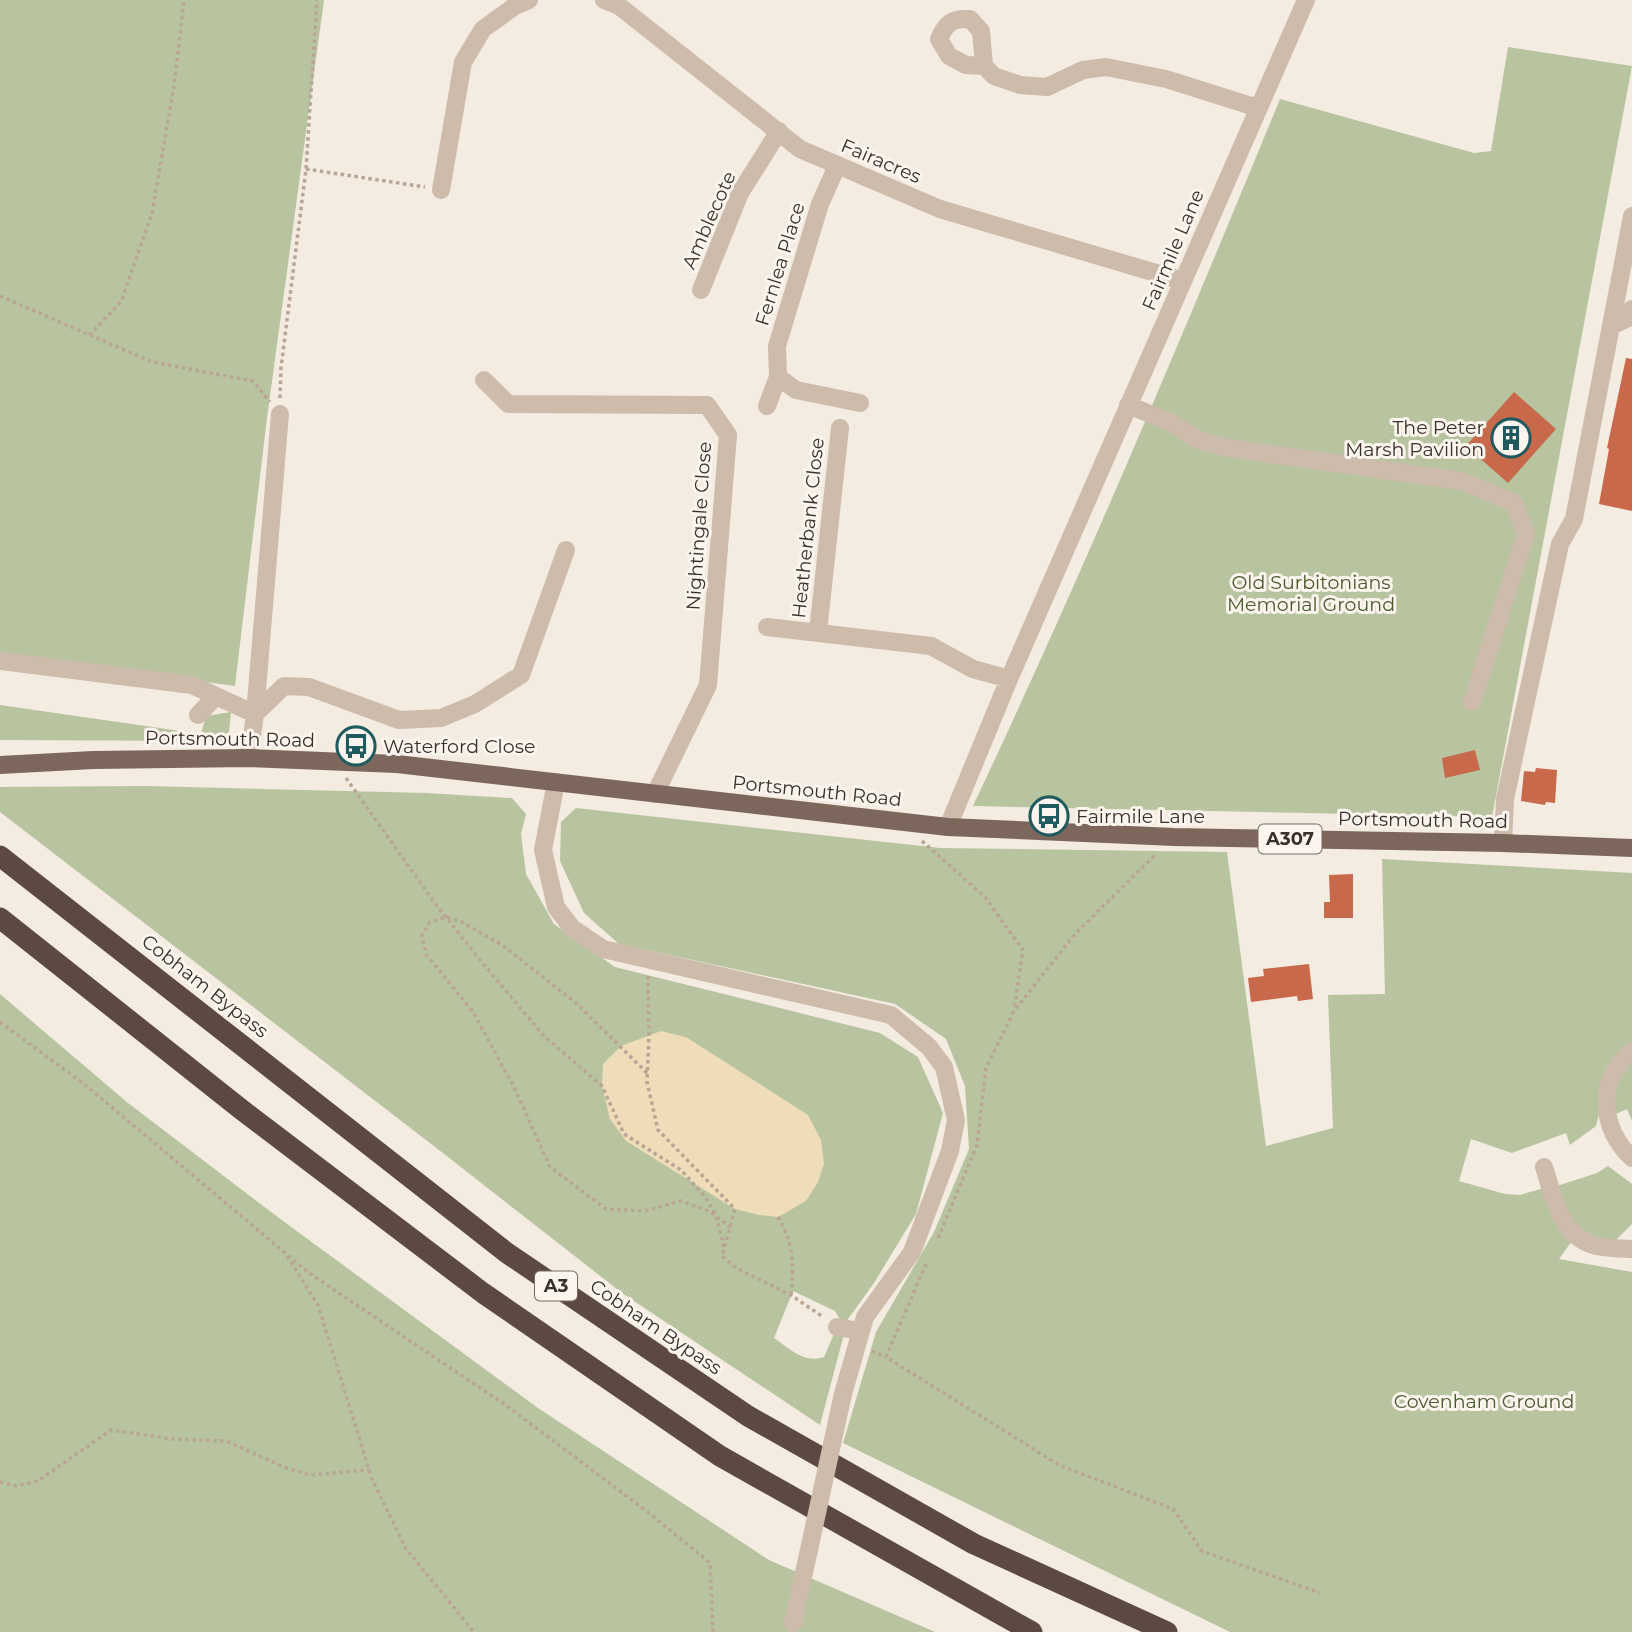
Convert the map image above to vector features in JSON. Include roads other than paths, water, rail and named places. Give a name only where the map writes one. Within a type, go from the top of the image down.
[{"type":"highway","name":"Cobham Bypass","points":[[0,856],[507,1253],[748,1416],[974,1544],[1167,1632]]},
{"type":"highway","name":"A3","points":[[0,918],[242,1110],[483,1293],[720,1456],[1032,1632]]},
{"type":"main road","name":"Portsmouth Road","points":[[0,765],[93,760],[249,758],[397,764],[948,827],[1174,837],[1632,848]]},
{"type":"street","points":[[441,190],[463,62],[483,29],[515,6],[529,0]]},
{"type":"street","name":"Fairacres","points":[[604,0],[619,6],[800,149],[940,209],[1183,281]]},
{"type":"street","name":"Fairmile Lane","points":[[948,827],[1009,678],[1306,0]]},
{"type":"street","points":[[984,66],[994,76],[1020,85],[1047,87],[1083,70],[1106,67],[1166,79],[1258,108]]},
{"type":"street","name":"Amblecote","points":[[701,290],[740,193],[779,131]]},
{"type":"street","name":"Fernlea Place","points":[[767,405],[778,377],[777,346],[820,204],[837,166]]},
{"type":"street","points":[[1503,843],[1505,799],[1560,544],[1574,519],[1611,326],[1626,282],[1632,216]]},
{"type":"street","points":[[1611,326],[1628,318],[1632,309]]},
{"type":"street","points":[[778,377],[796,390],[860,403]]},
{"type":"street","name":"Nightingale Close","points":[[484,380],[508,404],[707,405],[728,435],[708,685],[654,793]]},
{"type":"street","points":[[1128,405],[1170,422],[1199,440],[1227,448],[1462,481],[1514,503],[1526,534],[1472,702]]},
{"type":"street","points":[[249,758],[280,414]]},
{"type":"street","name":"Heatherbank Close","points":[[818,632],[840,428]]},
{"type":"street","points":[[255,714],[284,686],[309,687],[399,720],[441,718],[475,704],[521,675],[566,550]]},
{"type":"street","points":[[767,627],[931,646],[973,669],[1009,678]]},
{"type":"street","points":[[0,661],[192,685],[255,714]]},
{"type":"street","points":[[198,715],[216,696]]},
{"type":"street","points":[[556,782],[543,850],[556,907],[572,928],[603,949],[891,1015],[929,1047],[944,1067],[956,1120],[950,1151],[912,1252],[865,1317],[860,1331],[843,1394],[793,1628]]},
{"type":"street","points":[[1632,1051],[1611,1075],[1605,1099],[1612,1133],[1632,1158]]},
{"type":"street","points":[[1544,1167],[1561,1216],[1574,1233],[1590,1245],[1632,1248]]},
{"type":"street","points":[[837,1326],[860,1331]]},
{"type":"place","name":"The Peter Marsh Pavilion","points":[[1511,438]]},
{"type":"place","name":"Waterford Close","points":[[356,746]]},
{"type":"place","name":"Fairmile Lane","points":[[1049,816]]},
{"type":"park label","name":"Old Surbitonians Memorial Ground","points":[[1311,593]]},
{"type":"park label","name":"Covenham Ground","points":[[1484,1401]]}]
